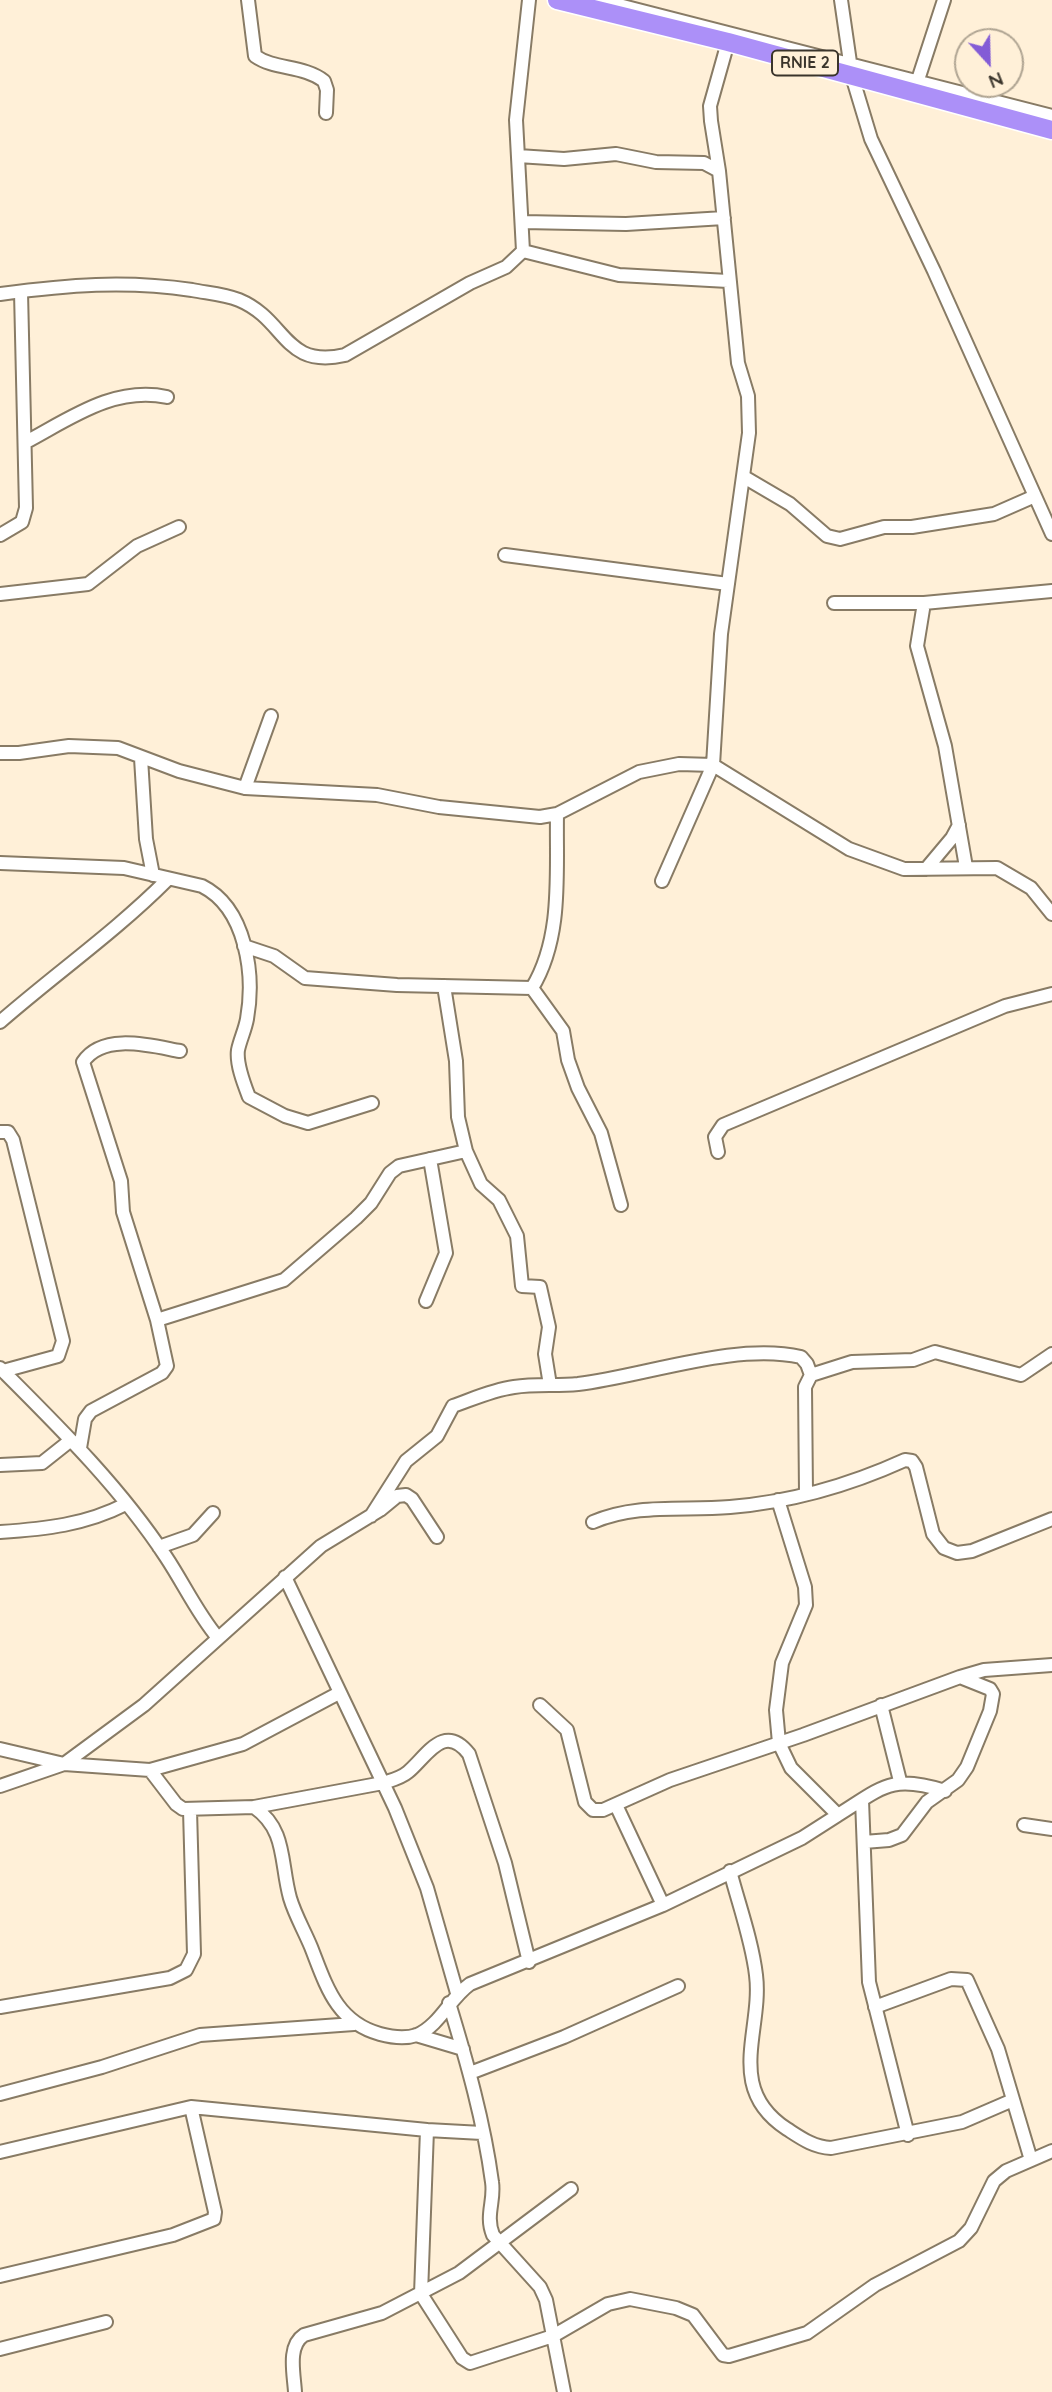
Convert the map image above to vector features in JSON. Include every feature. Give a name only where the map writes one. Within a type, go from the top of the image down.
[{"type":"highway","name":"RNIE 2","points":[[557,0],[916,87],[1052,130]]},
{"type":"street","points":[[248,0],[255,55],[261,60],[300,68],[324,81],[327,90],[326,113]]},
{"type":"street","points":[[0,295],[133,282],[214,294],[255,308],[302,355],[325,360],[345,355],[461,288],[506,267],[523,251],[517,90],[529,0]]},
{"type":"street","points":[[599,0],[851,70]]},
{"type":"street","points":[[841,0],[851,70],[880,159],[934,271],[1052,534]]},
{"type":"street","points":[[944,0],[916,87],[1052,116]]},
{"type":"street","points":[[662,881],[713,765],[720,634],[749,433],[748,396],[738,363],[710,106],[728,42]]},
{"type":"street","points":[[518,156],[573,159],[616,154],[656,162],[704,163],[719,171]]},
{"type":"street","points":[[523,222],[626,224],[724,218]]},
{"type":"street","points":[[523,251],[620,275],[728,281]]},
{"type":"street","points":[[0,535],[22,522],[26,509],[21,292]]},
{"type":"street","points":[[26,442],[99,403],[131,394],[167,397]]},
{"type":"street","points":[[744,477],[790,504],[827,536],[840,539],[884,527],[912,527],[994,513],[1035,496]]},
{"type":"street","points":[[0,594],[88,584],[137,546],[179,527]]},
{"type":"street","points":[[505,555],[728,584]]},
{"type":"street","points":[[834,603],[924,603],[1052,591]]},
{"type":"street","points":[[924,603],[918,646],[946,746],[966,867]]},
{"type":"street","points":[[245,789],[271,716]]},
{"type":"street","points":[[0,753],[19,754],[69,746],[118,748],[141,758],[245,789],[377,795],[513,817],[557,814],[639,772],[679,764],[713,765],[849,849],[904,869],[997,868],[1031,888],[1052,914]]},
{"type":"street","points":[[141,758],[146,839],[153,875]]},
{"type":"street","points":[[532,988],[547,959],[553,932],[557,814]]},
{"type":"street","points":[[926,869],[952,838],[959,825]]},
{"type":"street","points":[[0,863],[124,868],[202,886],[225,902],[244,946],[249,987],[248,1017],[238,1051],[248,1097],[285,1116],[308,1123],[372,1102]]},
{"type":"street","points":[[0,1022],[72,960],[135,912],[167,880]]},
{"type":"street","points":[[244,946],[274,956],[305,978],[532,988]]},
{"type":"street","points":[[444,986],[456,1061],[458,1117],[466,1151],[481,1184],[499,1200],[517,1236],[522,1286],[540,1287],[549,1327],[545,1353],[550,1385]]},
{"type":"street","points":[[532,988],[563,1031],[568,1060],[578,1088],[601,1133],[621,1205]]},
{"type":"street","points":[[718,1152],[715,1137],[723,1125],[1005,1006],[1052,994]]},
{"type":"street","points":[[0,1465],[42,1463],[76,1444],[85,1419],[91,1411],[162,1373],[167,1366],[157,1320],[123,1212],[121,1181],[83,1062],[87,1056],[120,1043],[180,1051]]},
{"type":"street","points":[[0,1132],[8,1132],[13,1140],[62,1341],[58,1356],[1,1369]]},
{"type":"street","points":[[157,1320],[284,1280],[372,1203],[390,1173],[398,1166],[466,1151]]},
{"type":"street","points":[[426,1301],[446,1253],[430,1159]]},
{"type":"street","points":[[806,1493],[805,1387],[811,1375],[852,1362],[913,1360],[935,1352],[1021,1375],[1052,1354]]},
{"type":"street","points":[[371,1516],[406,1461],[437,1436],[453,1406],[498,1390],[579,1384],[705,1360],[758,1354],[801,1357],[811,1375]]},
{"type":"street","points":[[1,1369],[76,1444],[125,1504],[159,1547],[202,1618],[218,1638]]},
{"type":"street","points":[[593,1522],[632,1510],[732,1507],[778,1500],[841,1486],[905,1460],[912,1461],[933,1534],[944,1548],[957,1553],[972,1551],[1052,1519]]},
{"type":"street","points":[[0,1786],[64,1764],[144,1705],[321,1546],[371,1516],[397,1496],[406,1495],[412,1499],[437,1537]]},
{"type":"street","points":[[778,1500],[804,1587],[806,1605],[782,1663],[776,1710],[779,1743],[791,1768],[838,1815]]},
{"type":"street","points":[[0,1532],[61,1528],[102,1516],[125,1504]]},
{"type":"street","points":[[159,1547],[193,1535],[213,1513]]},
{"type":"street","points":[[285,1577],[383,1783],[427,1888],[493,2186],[489,2225],[500,2244],[540,2287],[546,2300],[564,2392]]},
{"type":"street","points":[[540,1704],[567,1730],[585,1802],[593,1810],[616,1805],[670,1780],[960,1677],[984,1670],[1052,1665]]},
{"type":"street","points":[[864,1842],[890,1840],[902,1835],[927,1802],[958,1780],[967,1767],[993,1700],[990,1689],[960,1677]]},
{"type":"street","points":[[0,1749],[64,1764],[150,1769],[243,1744],[339,1693]]},
{"type":"street","points":[[881,1705],[900,1781]]},
{"type":"street","points":[[150,1769],[176,1804],[190,1810],[254,1807],[383,1783],[401,1777],[440,1742],[453,1741],[463,1746],[469,1754],[505,1863],[529,1962]]},
{"type":"street","points":[[416,2035],[440,2017],[453,1998],[470,1984],[663,1905],[802,1838],[881,1788],[900,1781],[945,1791]]},
{"type":"street","points":[[862,1800],[869,1982],[908,2135]]},
{"type":"street","points":[[616,1805],[663,1905]]},
{"type":"street","points":[[254,1807],[275,1826],[290,1900],[322,1980],[337,2005],[354,2024]]},
{"type":"street","points":[[0,2007],[170,1978],[186,1970],[194,1954],[190,1810]]},
{"type":"street","points":[[1024,1825],[1052,1829]]},
{"type":"street","points":[[730,1871],[756,1976],[756,2007],[750,2036],[750,2075],[761,2101],[775,2121],[820,2147],[908,2135],[970,2119],[1013,2100]]},
{"type":"street","points":[[875,2007],[951,1979],[967,1980],[998,2049],[1031,2160]]},
{"type":"street","points":[[470,2073],[564,2037],[678,1986]]},
{"type":"street","points":[[0,2094],[102,2067],[200,2035],[354,2024],[394,2038],[416,2035],[463,2049]]},
{"type":"street","points":[[0,2152],[191,2107],[482,2133]]},
{"type":"street","points":[[0,2276],[173,2235],[214,2220],[215,2212],[191,2107]]},
{"type":"street","points":[[427,2130],[421,2294],[461,2358],[470,2363],[553,2336],[608,2304],[630,2299],[676,2308],[693,2315],[723,2355],[729,2356],[807,2333],[875,2285],[959,2241],[971,2228],[994,2181],[1006,2171],[1052,2151]]},
{"type":"street","points":[[295,2392],[293,2348],[297,2339],[382,2312],[421,2294],[459,2273],[571,2189]]},
{"type":"street","points":[[0,2349],[106,2322]]}]
